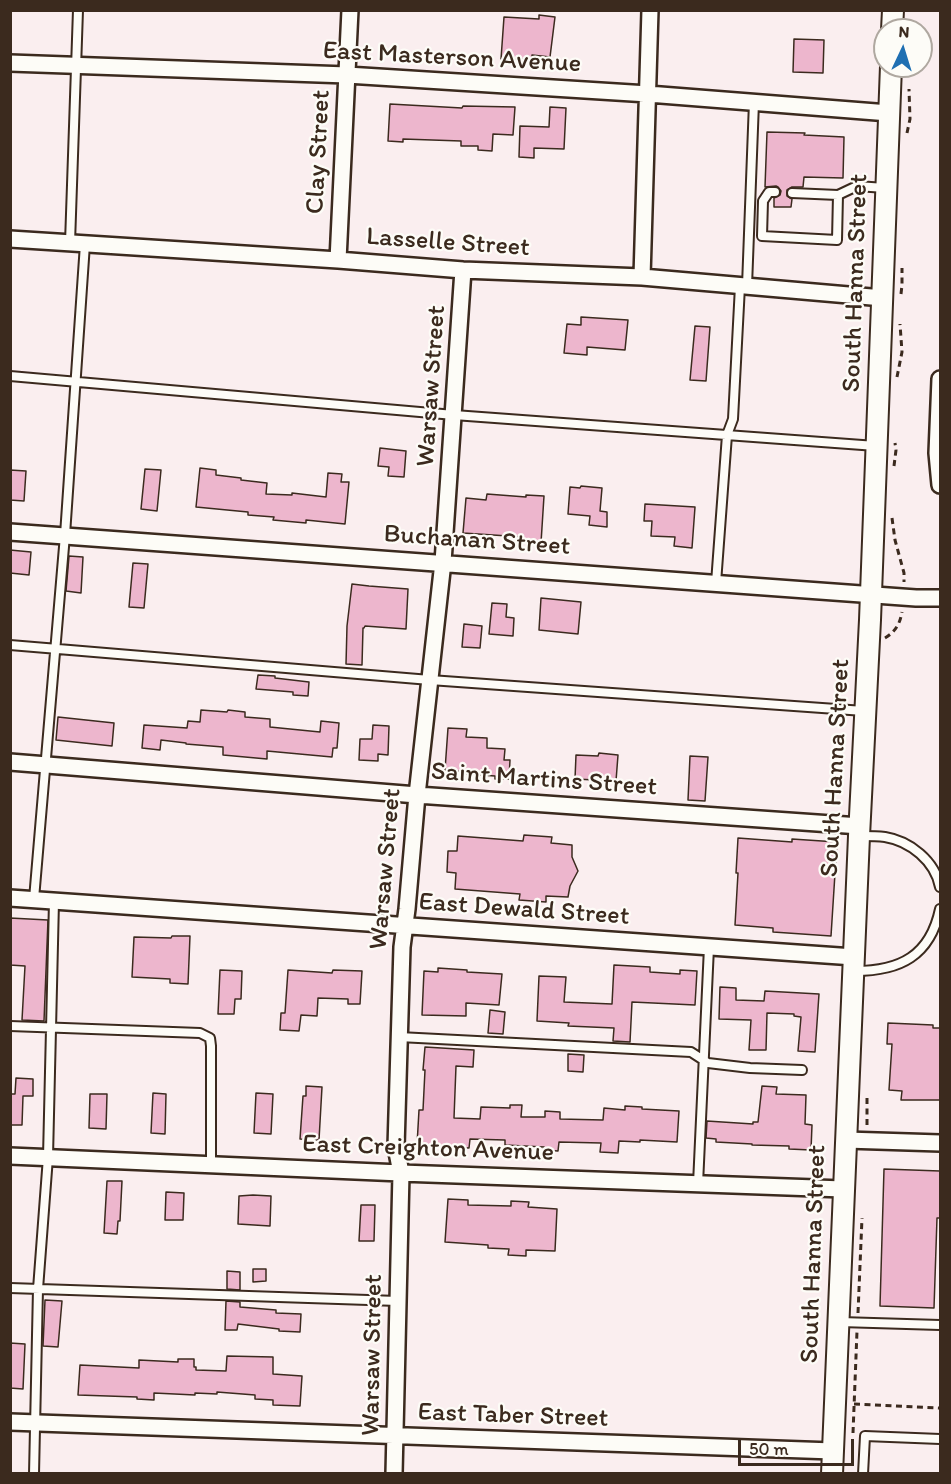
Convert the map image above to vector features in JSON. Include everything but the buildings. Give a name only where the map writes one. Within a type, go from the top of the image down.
[{"type":"street","name":"Clay Street","points":[[338,260],[350,10]]},
{"type":"street","points":[[642,277],[650,10]]},
{"type":"street","name":"East Masterson Avenue","points":[[10,63],[347,75],[648,94],[889,113]]},
{"type":"street","name":"South Hanna Street","points":[[832,1473],[859,831],[872,594],[886,442],[891,298],[886,188],[890,78]]},
{"type":"street","name":"Lasselle Street","points":[[10,239],[464,270],[642,277],[891,298]]},
{"type":"street","name":"Warsaw Street","points":[[394,1473],[401,1173],[396,1147],[402,947],[443,562],[464,270]]},
{"type":"street","points":[[940,379],[937,453],[940,485]]},
{"type":"street","name":"Buchanan Street","points":[[10,531],[940,598]]},
{"type":"street","name":"Saint Martins Street","points":[[10,762],[859,831]]},
{"type":"street","name":"East Dewald Street","points":[[10,898],[709,947],[854,964]]},
{"type":"street","points":[[846,1140],[940,1143]]},
{"type":"street","name":"East Creighton Avenue","points":[[10,1156],[843,1189]]},
{"type":"street","name":"East Taber Street","points":[[10,1422],[833,1451]]},
{"type":"lane","points":[[34,899],[65,536],[75,382],[78,243],[76,66],[78,10]]},
{"type":"lane","points":[[716,582],[727,435],[733,419],[744,286],[754,102]]},
{"type":"lane","points":[[792,193],[838,195],[857,186],[886,188]]},
{"type":"lane","points":[[775,192],[769,192],[763,201],[762,236],[837,240],[838,195]]},
{"type":"lane","points":[[10,376],[454,415],[727,435],[886,442]]},
{"type":"lane","points":[[10,645],[430,680],[866,712]]},
{"type":"lane","points":[[859,831],[898,840],[909,845],[931,866],[940,887]]},
{"type":"lane","points":[[34,1473],[38,1289],[48,1157],[54,901]]},
{"type":"lane","points":[[854,964],[886,969],[914,955],[926,945],[934,932],[940,909]]},
{"type":"lane","points":[[698,1184],[709,947]]},
{"type":"lane","points":[[10,1026],[200,1033],[210,1038],[211,1164]]},
{"type":"lane","points":[[399,1037],[691,1052],[708,1063],[750,1068],[802,1070]]},
{"type":"lane","points":[[10,1288],[398,1301]]},
{"type":"lane","points":[[838,1322],[940,1325]]},
{"type":"lane","points":[[863,1473],[865,1436],[940,1439]]},
{"type":"path","points":[[905,139],[910,119],[909,88]]},
{"type":"path","points":[[891,298],[903,275],[902,262]]},
{"type":"path","points":[[896,383],[902,352],[899,315]]},
{"type":"path","points":[[886,442],[896,450],[893,470]]},
{"type":"path","points":[[883,639],[891,634],[900,623],[903,610],[904,577],[895,540],[892,508]]},
{"type":"path","points":[[855,1404],[940,1408]]}]
